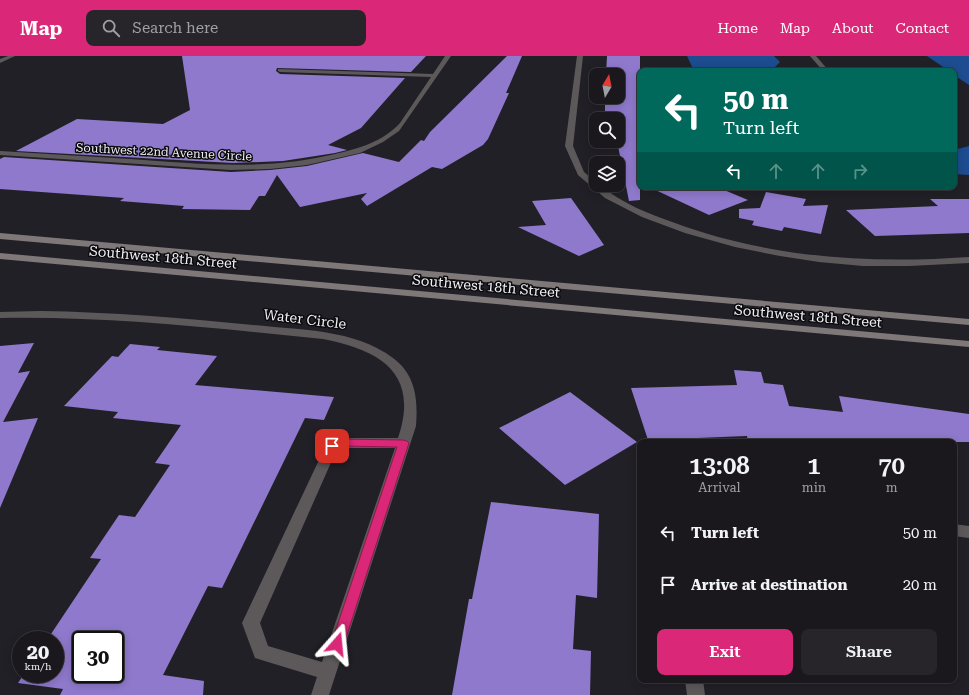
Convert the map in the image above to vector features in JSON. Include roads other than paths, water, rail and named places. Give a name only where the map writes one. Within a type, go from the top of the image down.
[{"type":"main road","name":"Southwest 18th Street","points":[[0,236],[969,322]]},
{"type":"main road","name":"Southwest 18th Street","points":[[0,256],[969,344]]},
{"type":"street","points":[[0,61],[12,56]]},
{"type":"street","name":"Southwest 22nd Avenue Circle","points":[[0,153],[231,168],[270,167],[307,163],[357,151],[390,135],[402,124],[448,56]]},
{"type":"street","points":[[580,56],[569,146],[570,152],[576,167],[590,182],[612,198],[659,221],[740,246],[822,260],[900,264],[969,260]]},
{"type":"street","points":[[813,56],[823,68]]},
{"type":"street","points":[[280,70],[435,76]]},
{"type":"street","name":"Water Circle","points":[[0,315],[36,313],[101,314],[323,336],[359,344],[388,359],[399,370],[407,382],[411,396],[412,411],[403,443],[320,695]]},
{"type":"street","points":[[328,672],[261,652],[251,622],[332,446],[339,443],[403,443]]},
{"type":"street","points":[[957,530],[969,532]]},
{"type":"street","points":[[694,683],[696,695]]},
{"type":"water","points":[[687,56],[774,56],[780,62],[774,68],[693,68]]},
{"type":"water","points":[[927,56],[969,56],[969,85],[957,77],[957,68],[945,68]]},
{"type":"water","points":[[969,146],[969,175],[957,174],[957,149]]}]
